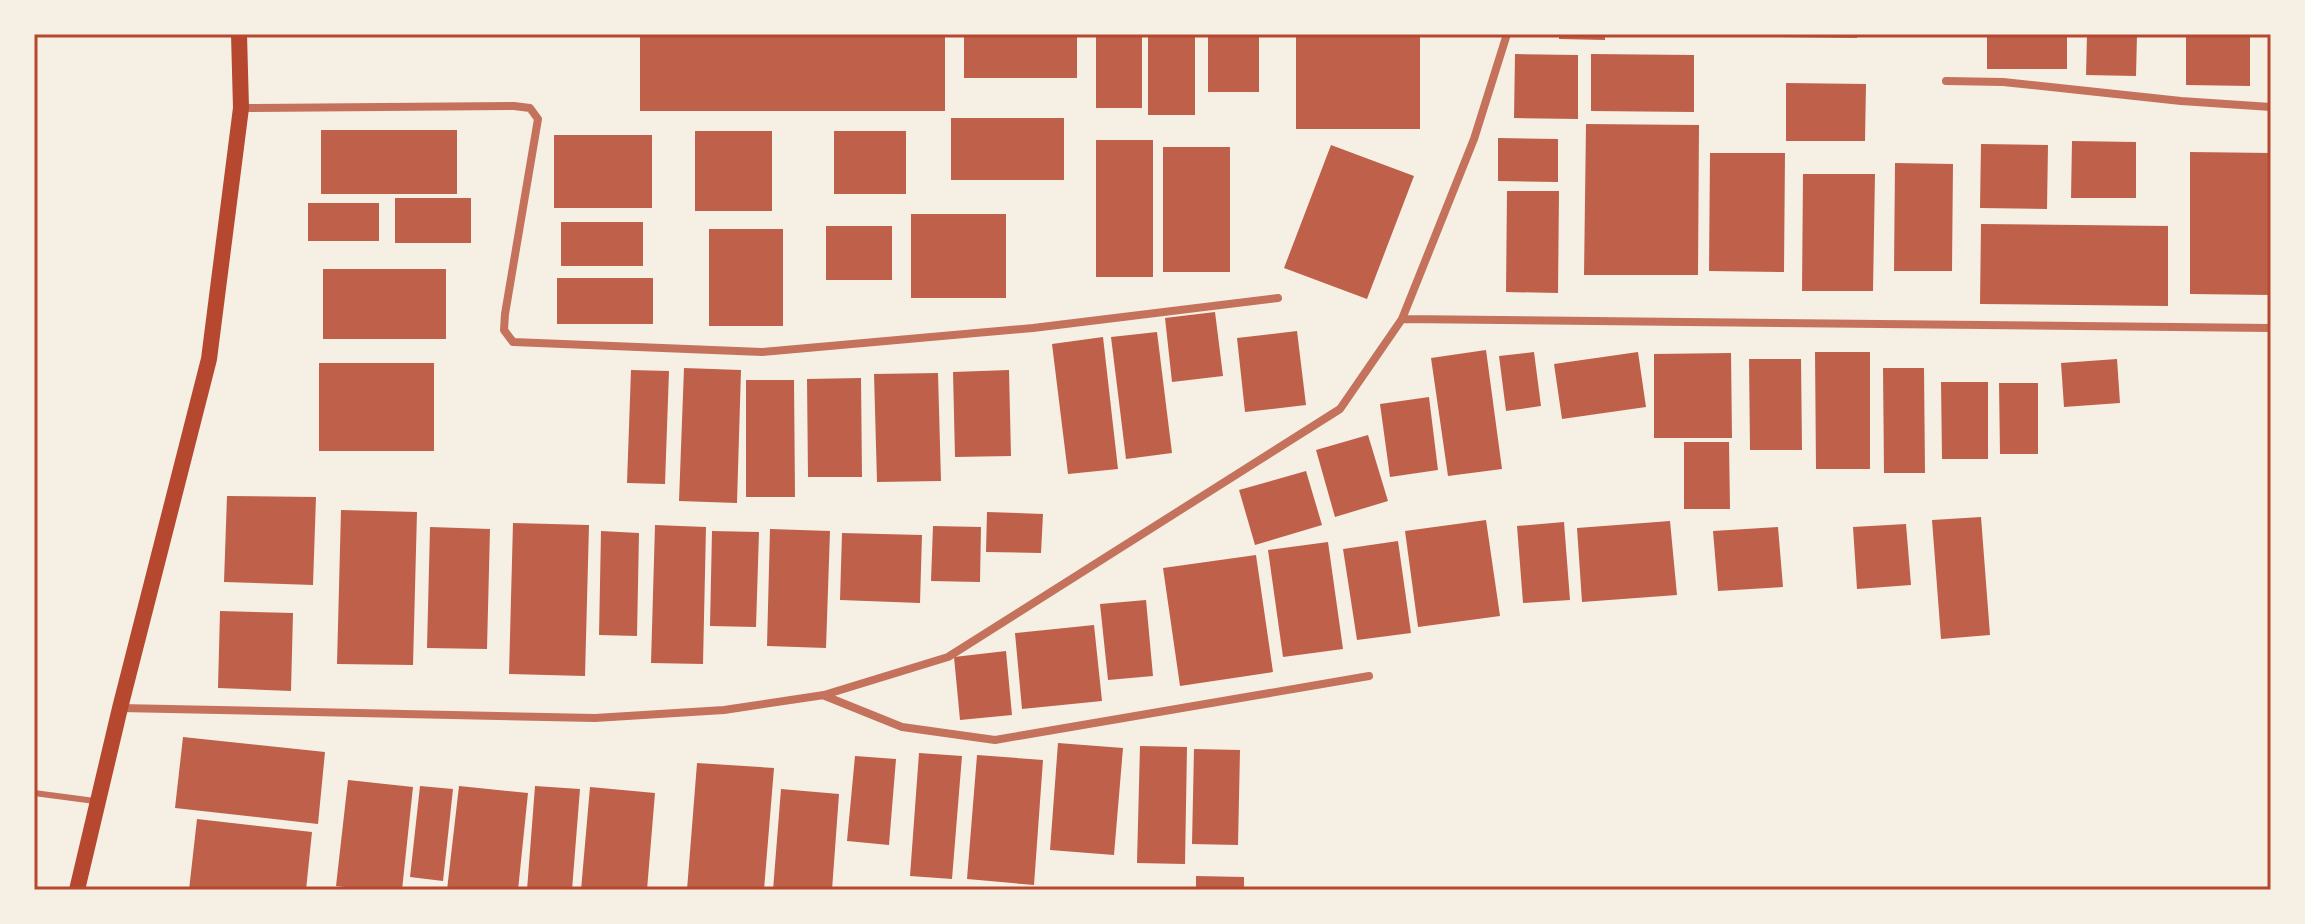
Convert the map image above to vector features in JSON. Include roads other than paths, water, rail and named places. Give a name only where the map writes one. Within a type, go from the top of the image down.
[{"type":"main road","points":[[77,890],[209,359],[241,108],[239,34]]},
{"type":"street","points":[[120,708],[595,718],[724,710],[824,695],[948,657],[1340,409],[1402,319],[1474,139],[1507,34]]},
{"type":"street","points":[[1946,81],[2003,82],[2271,107]]},
{"type":"street","points":[[241,108],[530,108],[538,119],[505,314],[504,330],[513,342],[762,352],[1033,328],[1278,298]]},
{"type":"street","points":[[1402,319],[2271,328]]},
{"type":"street","points":[[824,695],[902,727],[995,740],[1369,676]]},
{"type":"lane","points":[[34,793],[99,802]]}]
